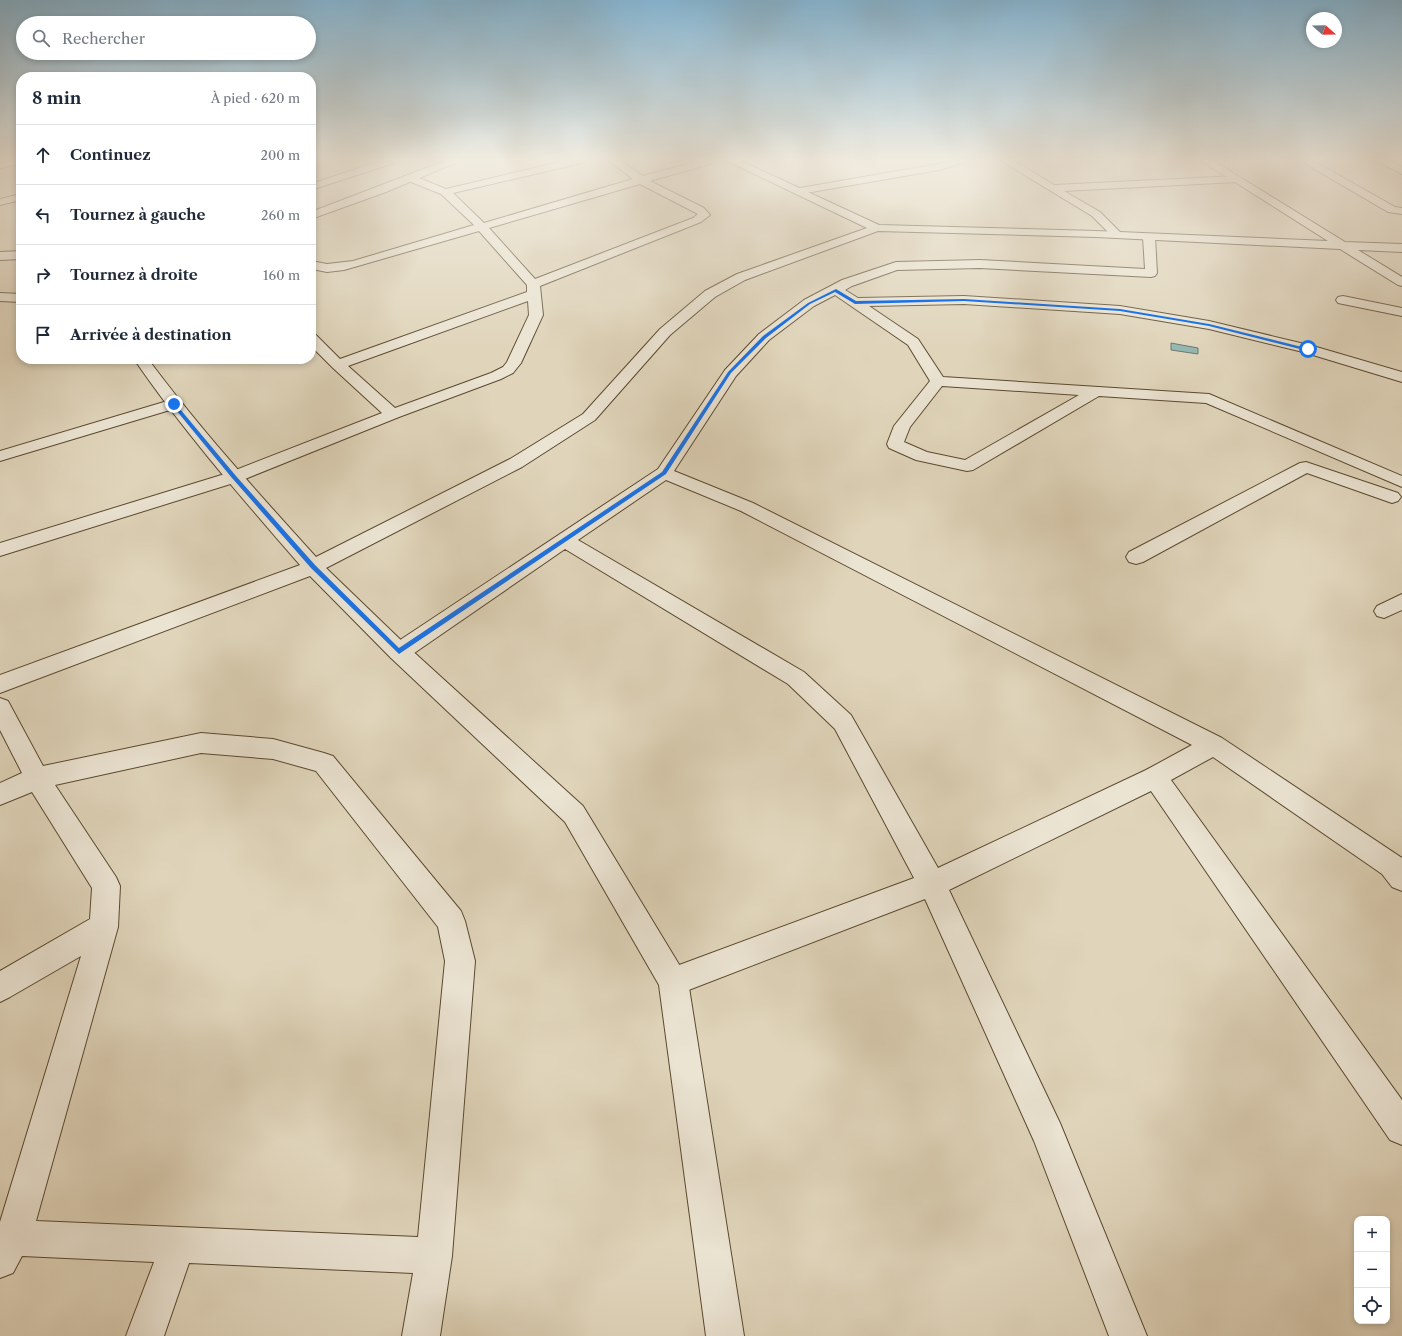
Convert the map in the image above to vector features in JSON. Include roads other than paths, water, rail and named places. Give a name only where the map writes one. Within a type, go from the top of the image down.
[{"type":"street","points":[[0,550],[234,477],[393,414],[496,376],[508,370],[514,363],[536,315],[534,289],[478,222]]},
{"type":"street","points":[[316,268],[336,268],[355,264],[495,222]]},
{"type":"street","points":[[338,365],[534,289],[691,222]]},
{"type":"street","points":[[865,222],[877,228]]},
{"type":"street","points":[[1104,222],[1117,235]]},
{"type":"street","points":[[1304,222],[1402,282]]},
{"type":"street","points":[[0,684],[313,567],[516,463],[589,417],[665,332],[710,294],[741,277],[877,228],[1117,235],[1402,248]]},
{"type":"street","points":[[399,652],[664,473],[730,373],[764,337],[809,304],[847,283],[896,266],[980,264],[1151,273],[1149,237]]},
{"type":"street","points":[[0,256],[16,255]]},
{"type":"street","points":[[836,290],[913,342],[938,381]]},
{"type":"street","points":[[0,297],[16,298]]},
{"type":"street","points":[[855,302],[964,300],[1120,310],[1217,327],[1308,349],[1402,377]]},
{"type":"street","points":[[1343,300],[1402,312]]},
{"type":"street","points":[[316,343],[338,365],[393,414]]},
{"type":"street","points":[[145,364],[174,404],[234,477],[313,567],[399,652],[574,814],[674,981],[725,1336]]},
{"type":"street","points":[[938,381],[1209,399],[1402,482]]},
{"type":"street","points":[[938,381],[902,426],[895,444],[922,456],[967,466],[1097,391]]},
{"type":"street","points":[[0,456],[174,404]]},
{"type":"street","points":[[1136,557],[1306,467],[1399,498]]},
{"type":"street","points":[[664,473],[748,507],[1214,745],[1391,865],[1402,878]]},
{"type":"street","points":[[564,540],[796,678],[843,722],[932,884],[1048,1135],[1128,1336]]},
{"type":"street","points":[[1384,612],[1402,601]]},
{"type":"street","points":[[0,707],[37,778],[106,886],[104,927],[6,1249],[178,1245],[434,1256]]},
{"type":"street","points":[[0,794],[37,778],[201,743],[273,749],[324,763],[451,921],[460,961],[434,1256],[420,1336]]},
{"type":"street","points":[[674,981],[932,884],[1155,777],[1214,745]]},
{"type":"street","points":[[1155,777],[1402,1128]]},
{"type":"street","points":[[0,987],[104,927]]},
{"type":"street","points":[[145,1336],[178,1245]]},
{"type":"water","points":[[1171,343],[1198,348],[1198,354],[1171,350]]}]
